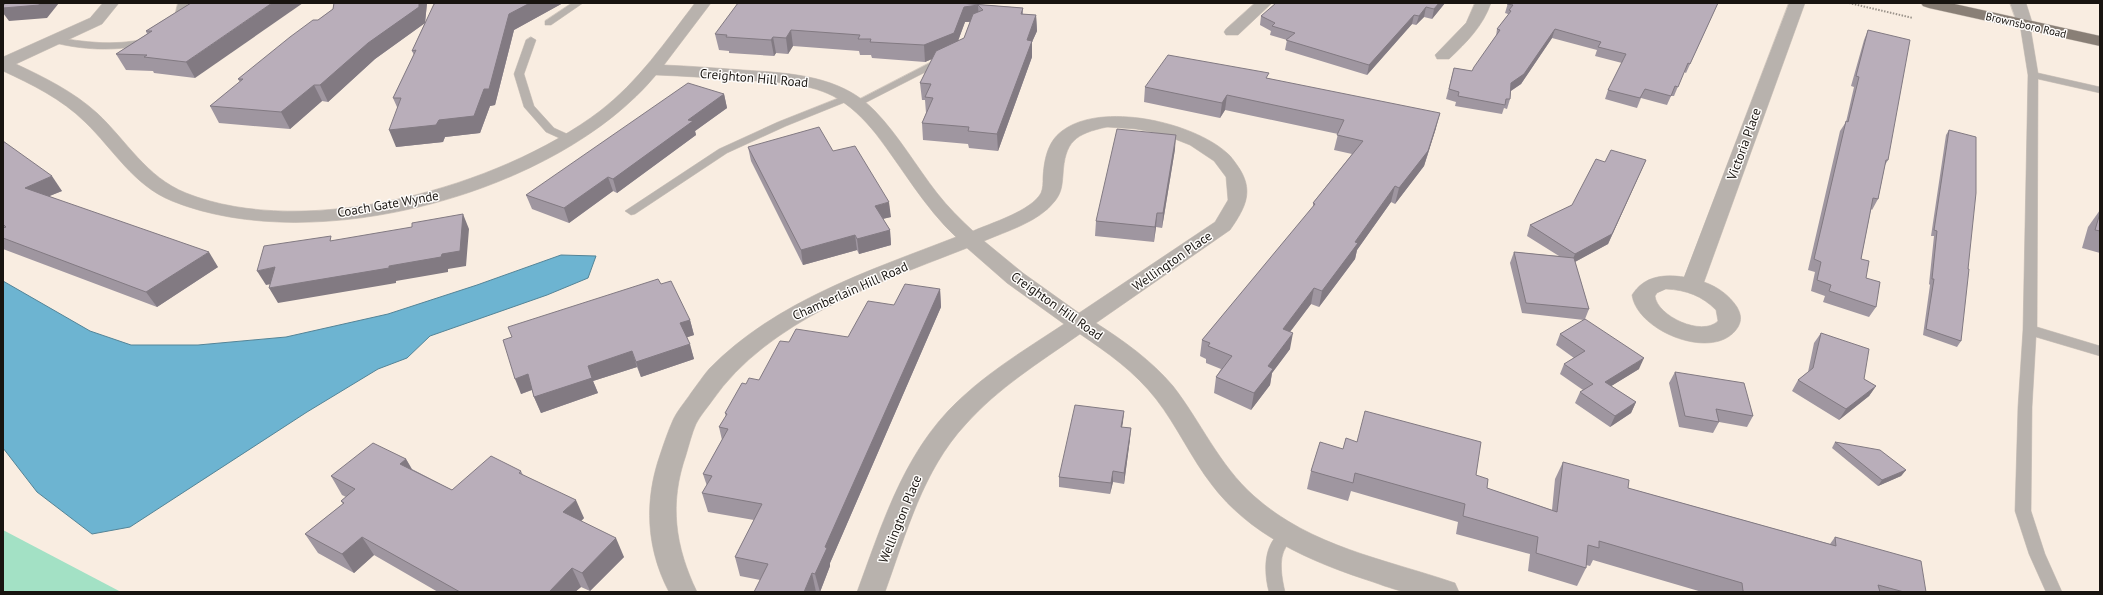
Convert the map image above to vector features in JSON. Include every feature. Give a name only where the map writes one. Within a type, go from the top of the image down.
[{"type":"main road","name":"Brownsboro Road","points":[[1929,3],[2100,41]]},
{"type":"street","points":[[3,64],[96,21],[112,3]]},
{"type":"street","name":"Coach Gate Wynde","points":[[3,64],[41,82],[86,113],[130,163],[151,180],[180,197],[217,209],[251,214],[282,216],[331,215],[369,210],[456,191],[510,172],[572,140],[606,115],[653,70],[703,3]]},
{"type":"street","points":[[1232,32],[1264,3]]},
{"type":"street","points":[[1443,55],[1468,33],[1480,14],[1483,3]]},
{"type":"street","name":"Victoria Place","points":[[1692,285],[1797,3]]},
{"type":"street","points":[[2018,3],[2025,25]]},
{"type":"street","name":"Creighton Hill Road","points":[[653,70],[798,80],[828,88],[853,100],[872,118],[923,189],[942,212],[969,239],[989,257],[1115,347],[1156,381],[1171,400],[1221,477],[1231,489],[1270,524],[1313,549],[1438,591]]},
{"type":"street","name":"Wellington Place","points":[[871,592],[909,492],[923,465],[951,424],[970,404],[1000,378],[1223,226],[1230,218],[1239,199],[1239,189],[1233,171],[1219,156],[1192,139],[1154,127],[1122,122],[1101,123],[1086,126],[1067,136],[1055,151],[1052,189],[1044,202],[1024,216],[969,239]]},
{"type":"street","name":"Chamberlain Hill Road","points":[[683,592],[677,581],[665,540],[662,509],[664,485],[668,461],[687,416],[715,376],[746,347],[795,315],[833,296],[969,239]]},
{"type":"lane","points":[[167,32],[172,29],[179,18],[183,3]]},
{"type":"lane","points":[[548,23],[578,3]]},
{"type":"lane","points":[[2025,25],[2033,75],[2030,336],[2025,407],[2023,511],[2037,554],[2054,592]]},
{"type":"lane","points":[[54,40],[101,47],[124,47],[156,38]]},
{"type":"lane","points":[[531,40],[519,74],[529,107],[550,130],[572,140]]},
{"type":"lane","points":[[631,212],[724,150],[782,124],[853,100],[953,55]]},
{"type":"lane","points":[[2033,75],[2100,90]]},
{"type":"lane","points":[[2030,336],[2100,351]]},
{"type":"lane","points":[[1277,592],[1274,582],[1275,562],[1279,544],[1289,535]]},
{"type":"green space","points":[[3,530],[121,592],[3,592]]},
{"type":"water","points":[[561,255],[596,256],[588,278],[547,295],[430,336],[407,358],[378,369],[307,412],[130,527],[92,534],[37,492],[3,448],[3,281],[90,331],[131,345],[198,345],[286,337],[388,314],[477,285]]},
{"type":"building","points":[[5,3],[40,3],[39,5],[3,8]]},
{"type":"building","points":[[191,3],[272,3],[186,62],[144,57],[147,55],[116,54],[152,31],[146,31]]},
{"type":"building","points":[[334,3],[419,3],[419,7],[368,43],[320,85],[314,85],[281,112],[210,106],[243,79],[238,79],[290,37],[313,20],[318,20],[333,9]]},
{"type":"building","points":[[530,3],[509,14],[489,89],[484,89],[474,116],[439,120],[436,125],[389,130],[401,98],[393,98],[416,50],[412,51],[434,4]]},
{"type":"building","points":[[738,3],[959,3],[1023,8],[1021,14],[1036,15],[1027,40],[1032,41],[997,134],[968,131],[969,127],[922,123],[933,98],[925,97],[931,84],[920,83],[936,51],[964,38],[973,14],[983,10],[978,5],[964,7],[954,33],[924,45],[870,42],[871,39],[858,39],[860,35],[791,30],[786,38],[773,37],[771,40],[726,37],[727,35],[715,34]]},
{"type":"building","points":[[1276,3],[1439,3],[1434,9],[1426,7],[1419,16],[1414,15],[1369,65],[1286,40],[1295,33],[1272,26],[1275,23],[1261,16]]},
{"type":"building","points":[[1718,3],[1690,64],[1688,63],[1678,87],[1675,86],[1671,96],[1645,89],[1640,98],[1608,90],[1626,54],[1598,47],[1601,42],[1555,29],[1524,74],[1511,83],[1510,99],[1506,99],[1505,105],[1458,96],[1459,92],[1449,89],[1454,68],[1472,71],[1500,30],[1497,29],[1511,11],[1509,10],[1513,5],[1507,4]]},
{"type":"building","points":[[1868,30],[1910,40],[1888,160],[1886,160],[1878,199],[1873,198],[1861,259],[1869,261],[1866,278],[1880,282],[1876,307],[1829,291],[1831,285],[1817,280],[1821,262],[1814,259],[1846,121],[1848,122],[1859,77],[1856,76]]},
{"type":"building","points":[[1168,55],[1269,73],[1266,78],[1440,113],[1428,151],[1399,188],[1395,186],[1355,242],[1358,243],[1322,291],[1314,288],[1283,329],[1293,333],[1268,366],[1273,369],[1254,393],[1216,377],[1232,356],[1208,346],[1210,343],[1202,340],[1315,204],[1313,203],[1363,141],[1337,135],[1344,120],[1227,95],[1222,103],[1145,87]]},
{"type":"building","points":[[688,83],[724,94],[688,120],[693,121],[613,179],[608,177],[564,208],[526,195]]},
{"type":"building","points":[[819,127],[833,151],[855,146],[889,202],[875,206],[890,230],[857,239],[855,235],[801,250],[748,147]]},
{"type":"building","points":[[1117,129],[1176,135],[1163,213],[1157,213],[1155,227],[1096,221]]},
{"type":"building","points":[[1949,130],[1976,137],[1976,193],[1961,341],[1926,329],[1934,279],[1932,279],[1937,231],[1934,230]]},
{"type":"building","points":[[3,141],[52,176],[25,188],[209,252],[146,292],[3,238],[3,228],[6,227],[3,224]]},
{"type":"building","points":[[1611,150],[1646,160],[1612,234],[1575,254],[1530,225],[1572,205],[1596,159],[1605,162]]},
{"type":"building","points":[[2100,213],[2100,231],[2095,230]]},
{"type":"building","points":[[463,214],[460,251],[442,254],[441,257],[389,266],[389,268],[269,288],[275,267],[257,271],[264,246],[331,236],[330,241],[412,227],[412,223]]},
{"type":"building","points":[[1514,252],[1574,258],[1589,309],[1526,303]]},
{"type":"building","points":[[658,279],[661,284],[671,281],[690,320],[680,323],[690,344],[636,362],[632,351],[588,366],[592,378],[534,397],[528,374],[515,379],[503,340],[512,337],[508,327]]},
{"type":"building","points":[[905,284],[940,289],[825,547],[827,548],[815,574],[812,573],[804,592],[754,592],[768,564],[735,557],[762,504],[702,493],[712,476],[703,474],[728,429],[719,427],[727,414],[725,413],[742,383],[746,384],[749,378],[759,380],[780,341],[789,342],[796,329],[848,337],[868,301],[894,305]]},
{"type":"building","points":[[1585,319],[1644,358],[1605,382],[1636,402],[1615,416],[1580,392],[1593,384],[1564,364],[1585,351],[1560,334]]},
{"type":"building","points":[[1821,333],[1869,349],[1864,379],[1876,386],[1846,409],[1798,380],[1813,368]]},
{"type":"building","points":[[1675,372],[1744,383],[1753,416],[1716,409],[1719,422],[1685,416]]},
{"type":"building","points":[[1075,405],[1124,411],[1121,427],[1131,428],[1124,473],[1113,471],[1111,483],[1059,477]]},
{"type":"building","points":[[1365,411],[1481,442],[1476,475],[1488,479],[1487,488],[1557,512],[1563,462],[1629,480],[1628,488],[1836,546],[1835,537],[1921,561],[1926,592],[1904,592],[1878,585],[1880,592],[1745,592],[1743,591],[1742,583],[1599,541],[1599,548],[1588,545],[1586,568],[1536,553],[1538,537],[1463,516],[1465,504],[1355,473],[1353,483],[1311,471],[1320,442],[1343,449],[1346,438],[1357,442]]},
{"type":"building","points":[[1835,442],[1880,450],[1906,470],[1882,480]]},
{"type":"building","points":[[373,443],[406,459],[400,464],[452,490],[491,456],[521,471],[519,473],[576,500],[563,512],[616,538],[582,573],[572,568],[549,592],[460,592],[362,537],[342,554],[305,534],[344,503],[341,501],[355,489],[331,476]]}]
